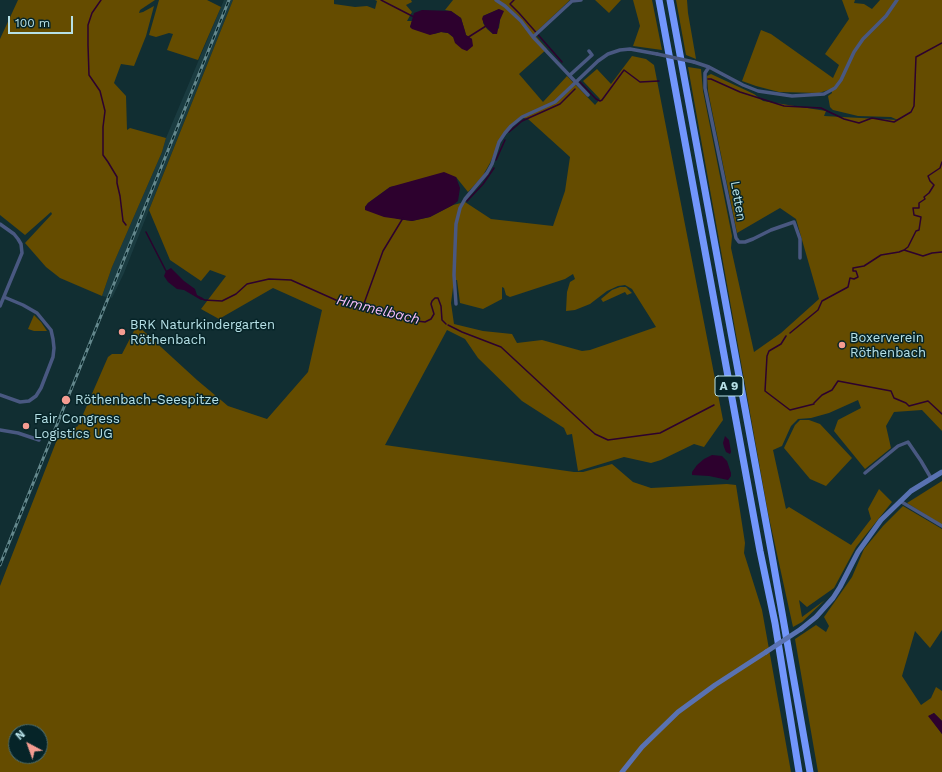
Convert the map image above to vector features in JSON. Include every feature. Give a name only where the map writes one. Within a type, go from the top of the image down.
[{"type":"highway","name":"A 9","points":[[659,0],[756,528],[775,623],[799,772]]},
{"type":"highway","name":"A 9","points":[[670,0],[810,772]]},
{"type":"street","points":[[496,0],[515,15],[533,37],[588,95]]},
{"type":"street","points":[[533,37],[572,1],[581,0]]},
{"type":"street","points":[[456,304],[454,275],[456,224],[460,208],[465,199],[487,173],[492,164],[499,142],[511,126],[522,117],[555,102],[598,61],[616,52],[630,49],[694,62],[709,67],[758,91],[792,96],[824,94],[835,88],[841,80],[854,52],[863,39],[886,16],[897,0]]},
{"type":"street","points":[[570,75],[592,55],[589,50]]},
{"type":"street","name":"Letten","points":[[709,67],[705,73],[705,88],[736,238],[738,241],[745,242],[771,230],[794,222],[800,239],[800,258]]},
{"type":"street","points":[[0,224],[14,234],[21,244],[22,253],[0,306]]},
{"type":"street","points":[[0,395],[20,402],[29,401],[36,396],[41,388],[53,357],[54,348],[54,338],[51,330],[37,313],[4,297]]},
{"type":"street","points":[[0,430],[18,433],[39,440]]},
{"type":"street","points":[[865,473],[898,446],[908,442],[931,478]]},
{"type":"street","points":[[622,772],[642,747],[678,712],[715,685],[801,629],[816,617],[827,606],[840,587],[858,552],[881,520],[911,491],[942,472]]},
{"type":"street","points":[[900,501],[942,526]]},
{"type":"shaded area","points":[[18,0],[155,0],[140,10],[139,13],[154,6],[146,36],[134,66],[121,64],[114,83],[126,96],[127,130],[130,128],[166,138],[162,152],[112,267],[102,296],[60,278],[46,267],[25,243],[52,214],[51,212],[25,235],[0,215],[0,39]]},
{"type":"shaded area","points":[[159,0],[207,0],[221,7],[198,60],[167,50],[173,34],[169,33],[156,37],[149,35]]},
{"type":"shaded area","points":[[224,0],[233,0],[124,273],[112,298],[102,296],[112,267],[162,152],[166,138]]},
{"type":"shaded area","points":[[233,0],[334,0],[334,4],[355,7],[367,6],[375,9],[377,1],[375,0],[411,0],[412,2],[406,5],[412,12],[407,21],[412,21],[410,27],[434,34],[441,32],[448,33],[453,37],[472,39],[466,35],[461,18],[451,11],[445,10],[453,0],[570,0],[534,34],[547,49],[519,74],[543,102],[567,76],[595,105],[600,99],[583,81],[597,69],[611,84],[632,56],[646,59],[654,65],[723,420],[704,447],[694,444],[661,460],[651,463],[624,457],[578,471],[572,434],[567,435],[564,428],[522,401],[478,358],[465,339],[447,330],[385,445],[574,472],[583,472],[612,464],[633,482],[651,488],[727,484],[736,485],[745,543],[744,553],[762,610],[791,772],[0,772],[0,586],[58,437],[78,426],[108,357],[112,354],[122,354],[137,325],[228,406],[267,419],[308,372],[322,310],[273,288],[219,319],[201,309],[226,276],[210,270],[201,281],[170,260],[149,210]],"holes":[[[499,9],[499,28],[493,34],[483,23],[483,16]],[[520,117],[528,119],[570,157],[565,191],[553,226],[491,219],[465,202],[453,205],[430,217],[412,221],[398,219],[365,207],[368,203],[390,187],[456,177],[468,192],[482,177],[503,134]],[[573,274],[575,279],[570,282],[567,292],[566,311],[575,310],[590,304],[607,291],[618,286],[625,285],[632,289],[656,327],[590,350],[582,351],[542,340],[517,343],[512,334],[483,331],[454,324],[451,303],[454,280],[457,280],[460,303],[483,309],[502,299],[502,287],[504,288],[506,295],[510,297],[565,279]]]},
{"type":"shaded area","points":[[595,0],[621,0],[609,13]]},
{"type":"shaded area","points":[[633,0],[652,0],[662,50],[633,46],[640,26]]},
{"type":"shaded area","points":[[676,0],[687,0],[696,59],[686,55]]},
{"type":"shaded area","points":[[842,0],[855,0],[854,3],[864,4],[872,9],[880,0],[942,0],[942,431],[922,410],[894,412],[886,426],[891,448],[865,469],[834,431],[838,420],[861,408],[858,400],[829,413],[811,418],[798,419],[791,426],[782,446],[773,450],[786,509],[789,507],[851,545],[871,519],[868,509],[879,489],[892,502],[856,547],[834,588],[807,607],[799,600],[802,617],[825,600],[802,622],[793,627],[768,513],[688,67],[701,69],[703,91],[732,236],[731,248],[754,352],[781,333],[819,299],[796,219],[780,208],[737,233],[708,91],[707,76],[711,74],[754,94],[763,101],[826,111],[824,116],[898,120],[891,117],[858,116],[833,110],[830,107],[828,96],[832,93],[831,89],[819,93],[779,92],[742,81],[761,30],[771,34],[833,78],[839,65],[825,54],[849,19]]},
{"type":"shaded area","points":[[499,9],[504,11],[500,20],[497,34],[493,34],[485,26],[482,19],[483,16]]},
{"type":"shaded area","points":[[422,10],[451,11],[461,18],[466,35],[472,39],[473,46],[467,51],[455,43],[453,37],[448,33],[441,32],[430,35],[412,29],[410,27],[414,13]]},
{"type":"shaded area","points":[[444,172],[456,177],[460,188],[458,201],[430,217],[412,221],[384,217],[365,210],[368,203],[390,187]]},
{"type":"shaded area","points":[[171,268],[184,281],[195,289],[197,295],[205,300],[201,300],[184,290],[177,289],[168,282],[164,276],[166,271]]},
{"type":"shaded area","points":[[620,287],[626,287],[632,293],[627,295],[625,292],[603,302],[601,299],[612,290]]},
{"type":"shaded area","points":[[34,315],[47,331],[34,331],[28,329]]},
{"type":"shaded area","points":[[800,420],[809,420],[820,424],[852,458],[826,486],[810,479],[784,448],[795,425]]},
{"type":"shaded area","points":[[725,436],[729,440],[730,454],[726,452],[724,447],[723,443]]},
{"type":"shaded area","points":[[712,455],[722,456],[727,461],[731,473],[728,480],[709,476],[692,475],[692,472],[697,465]]},
{"type":"shaded area","points":[[942,481],[942,525],[907,503]]},
{"type":"shaded area","points":[[903,506],[942,529],[942,630],[930,648],[915,631],[902,676],[921,705],[931,698],[936,687],[942,691],[942,721],[934,713],[929,716],[942,734],[942,772],[818,772],[795,639],[816,625],[826,632],[829,626],[824,617],[852,577],[864,549],[883,526]]},
{"type":"shaded area","points":[[934,713],[942,721],[942,734],[928,716]]},
{"type":"waterway","name":"Himmelbach","points":[[88,45],[88,25],[92,13],[101,0]]},
{"type":"waterway","points":[[381,0],[414,17]]},
{"type":"waterway","points":[[510,4],[514,0]]},
{"type":"waterway","points":[[510,4],[562,62]]},
{"type":"waterway","points":[[467,38],[486,26]]},
{"type":"waterway","points":[[708,79],[740,92],[784,106],[821,108],[844,119],[859,123],[872,118],[894,122],[911,112],[914,106],[916,57],[942,43]]},
{"type":"waterway","name":"Himmelbach","points":[[88,45],[89,75],[100,91],[105,111],[103,127],[103,155],[117,177],[123,221],[126,225]]},
{"type":"waterway","points":[[580,82],[596,99],[600,101],[624,70],[640,82],[659,81]]},
{"type":"waterway","points":[[509,132],[522,121],[560,104],[575,89]]},
{"type":"waterway","points":[[496,160],[505,140]]},
{"type":"waterway","points":[[904,250],[908,247],[916,231],[919,230],[921,217],[914,215],[913,208],[919,208],[919,203],[925,199],[924,197],[929,193],[934,185],[928,176],[940,168],[942,162]]},
{"type":"waterway","points":[[467,201],[483,184],[494,168]]},
{"type":"waterway","points":[[362,309],[383,251],[403,218]]},
{"type":"waterway","name":"Himmelbach","points":[[146,232],[166,271]]},
{"type":"waterway","name":"Himmelbach","points":[[790,333],[818,310],[822,301],[848,287],[850,278],[854,279],[858,277],[856,271],[853,271],[853,268],[864,266],[881,255],[904,250],[923,256],[942,252]]},
{"type":"waterway","name":"Himmelbach","points":[[204,300],[222,301],[236,294],[247,284],[269,279],[291,280],[338,301],[362,309],[409,320],[425,322],[431,319],[434,314],[431,304],[435,298],[438,298],[441,306],[442,320],[446,324]]},
{"type":"waterway","name":"Himmelbach","points":[[448,325],[501,347],[595,434],[608,440],[660,433],[714,405]]},
{"type":"waterway","name":"Himmelbach","points":[[786,336],[781,344],[769,351],[767,356],[765,391],[790,410],[814,404]]},
{"type":"waterway","name":"Himmelbach","points":[[814,403],[822,395],[832,390],[838,381],[891,391],[894,398],[906,403],[909,406],[928,401],[942,414]]},
{"type":"railway","points":[[0,565],[229,0]]},
{"type":"place","name":"BRK Naturkindergarten Röthenbach","points":[[122,332]]},
{"type":"place","name":"Boxerverein Röthenbach","points":[[842,345]]},
{"type":"place","name":"Röthenbach-Seespitze","points":[[66,400]]},
{"type":"place","name":"Fair Congress Logistics UG","points":[[26,426]]}]
